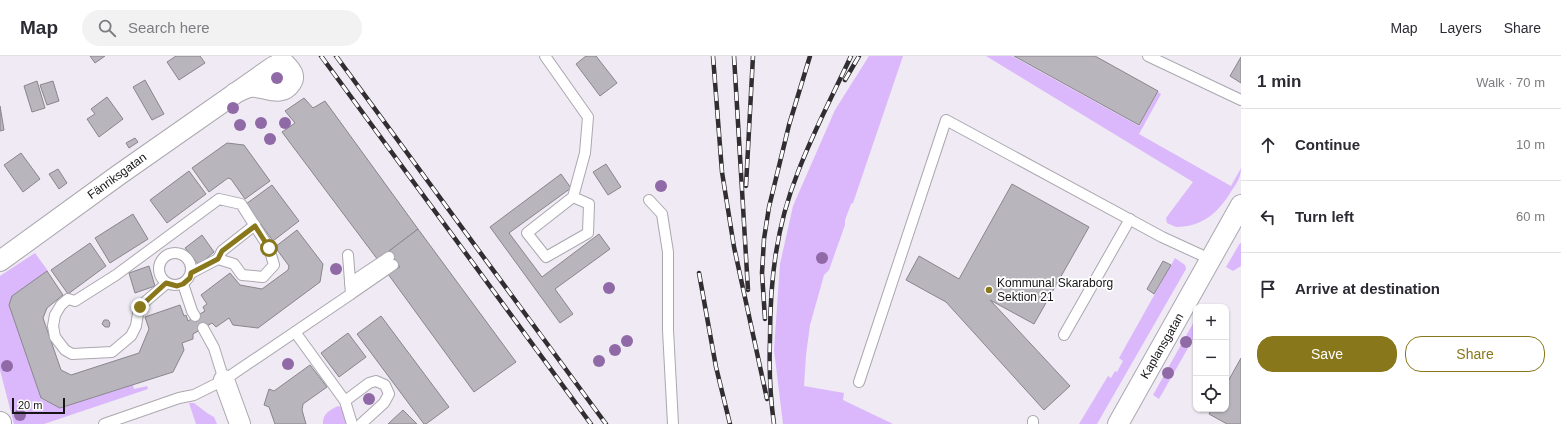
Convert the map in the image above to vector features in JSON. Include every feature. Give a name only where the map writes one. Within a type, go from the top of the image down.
[{"type":"street","name":"Fänriksgatan","points":[[0,261],[235,93],[273,67],[280,64],[282,60]]},
{"type":"street","name":"Kaplansgatan","points":[[1118,424],[1241,205]]},
{"type":"street","points":[[224,380],[240,424]]},
{"type":"lane","points":[[545,56],[588,117],[585,153],[573,197],[527,233],[546,257],[588,233],[589,204],[573,197]]},
{"type":"lane","points":[[1148,56],[1241,100]]},
{"type":"lane","points":[[859,382],[946,120],[1162,237],[1210,259]]},
{"type":"lane","points":[[166,283],[140,307],[136,326],[131,336],[112,352],[72,354],[65,350],[55,337],[53,326],[55,315],[61,305],[68,299],[75,301],[116,275],[219,199],[241,204],[269,248],[274,265],[263,277],[242,275],[234,264],[218,259]]},
{"type":"lane","points":[[649,200],[662,214],[668,252],[668,330],[673,424]]},
{"type":"lane","points":[[1064,335],[1130,219]]},
{"type":"lane","points":[[191,273],[218,259],[222,251],[255,226]]},
{"type":"lane","points":[[161,242],[168,255]]},
{"type":"lane","points":[[177,253],[186,256],[191,264],[190,278],[183,284],[177,286],[166,283],[160,274],[160,263],[168,255],[177,253]]},
{"type":"lane","points":[[348,255],[350,294]]},
{"type":"lane","points":[[104,424],[179,398],[194,395],[224,380],[350,294],[391,261],[350,283]]},
{"type":"lane","points":[[183,284],[195,316]]},
{"type":"lane","points":[[203,328],[214,348],[224,380]]},
{"type":"lane","points":[[294,332],[345,401],[352,424]]},
{"type":"lane","points":[[345,401],[369,383],[376,381],[385,385],[389,394],[384,402],[361,424]]},
{"type":"shaded area","points":[[869,56],[903,56],[853,203],[851,204],[845,220],[845,225],[829,270],[824,275],[810,325],[804,386],[844,393],[843,400],[893,424],[783,424],[774,350],[780,264],[793,206],[835,110]]},
{"type":"shaded area","points":[[986,56],[1012,56],[1139,126],[1158,92],[1161,94],[1139,134],[1231,186],[1241,168],[1236,185],[1222,205],[1209,217],[1202,221],[1186,226],[1176,227],[1167,223],[1166,218],[1193,182]]},
{"type":"shaded area","points":[[1240,243],[1241,266],[1233,271],[1226,267]]},
{"type":"shaded area","points":[[35,253],[48,271],[12,296],[9,305],[41,399],[60,408],[133,385],[134,389],[147,386],[148,389],[44,424],[14,424],[0,370],[0,276]]},
{"type":"shaded area","points":[[1175,258],[1185,265],[1186,269],[1097,424],[1079,424],[1108,376],[1111,378],[1115,371],[1117,372],[1123,361],[1119,358]]},
{"type":"shaded area","points":[[1193,323],[1193,339],[1159,399],[1153,395]]},
{"type":"shaded area","points":[[189,403],[194,403],[214,417],[217,424],[196,424]]},
{"type":"shaded area","points":[[338,406],[341,407],[347,424],[323,424],[325,415]]},
{"type":"building","points":[[90,56],[105,56],[95,63]]},
{"type":"building","points":[[176,56],[200,56],[205,63],[179,80],[167,62]]},
{"type":"building","points":[[586,56],[596,56],[617,83],[600,96],[576,64]]},
{"type":"building","points":[[1014,56],[1095,56],[1158,91],[1139,125]]},
{"type":"building","points":[[1241,57],[1241,83],[1230,76]]},
{"type":"building","points":[[145,80],[164,114],[152,120],[133,87]]},
{"type":"building","points":[[37,81],[45,108],[32,112],[24,86]]},
{"type":"building","points":[[53,81],[59,101],[47,105],[40,85]]},
{"type":"building","points":[[107,97],[123,119],[99,137],[87,119],[95,114],[91,109]]},
{"type":"building","points":[[304,98],[313,108],[325,101],[418,229],[378,260],[282,132],[295,123],[285,111]]},
{"type":"building","points":[[0,106],[4,130],[0,131]]},
{"type":"building","points":[[135,138],[138,142],[129,148],[126,143]]},
{"type":"building","points":[[227,143],[244,145],[270,181],[245,199],[231,179],[228,178],[209,192],[192,168]]},
{"type":"building","points":[[21,153],[40,179],[23,192],[4,165]]},
{"type":"building","points":[[606,164],[621,187],[608,195],[593,172]]},
{"type":"building","points":[[58,169],[67,183],[59,189],[49,174]]},
{"type":"building","points":[[189,171],[206,194],[167,223],[150,200]]},
{"type":"building","points":[[561,174],[571,188],[509,233],[542,277],[599,234],[610,249],[555,289],[573,314],[560,323],[490,227]]},
{"type":"building","name":"Kommunal Skaraborg Sektion 21","points":[[1012,184],[1089,227],[1034,324],[990,300],[1070,386],[1044,410],[946,302],[906,280],[919,256],[959,279]]},
{"type":"building","points":[[272,185],[299,221],[273,241],[246,204]]},
{"type":"building","points":[[133,214],[148,239],[110,263],[95,238]]},
{"type":"building","points":[[418,229],[516,362],[474,392],[388,274],[400,267],[389,251]]},
{"type":"building","points":[[297,230],[323,264],[320,282],[258,328],[233,325],[229,318],[216,327],[212,323],[193,334],[193,339],[182,343],[184,350],[173,372],[60,408],[41,398],[9,305],[12,296],[47,271],[63,295],[47,308],[43,318],[61,370],[71,375],[139,353],[149,329],[145,317],[180,305],[184,316],[186,315],[188,321],[205,311],[203,307],[207,304],[201,295],[230,273],[240,285],[262,289],[288,270],[289,266],[275,247]]},
{"type":"building","points":[[202,235],[214,252],[199,265],[185,248]]},
{"type":"building","points":[[90,243],[106,266],[68,294],[51,270]]},
{"type":"building","points":[[1163,261],[1171,265],[1154,294],[1147,289]]},
{"type":"building","points":[[149,266],[155,286],[135,293],[129,273]]},
{"type":"building","points":[[381,316],[449,407],[426,424],[424,424],[357,334]]},
{"type":"building","points":[[104,320],[108,320],[110,323],[109,327],[105,327],[102,324]]},
{"type":"building","points":[[348,333],[366,357],[339,377],[321,353]]},
{"type":"building","points":[[1241,358],[1241,424],[1227,424],[1209,414],[1210,412],[1229,412],[1229,380]]},
{"type":"building","points":[[310,365],[327,387],[303,404],[302,410],[306,424],[275,424],[269,407],[264,405],[269,389],[274,391]]},
{"type":"building","points":[[403,410],[417,424],[388,424]]},
{"type":"railway","points":[[321,56],[591,424]]},
{"type":"railway","points":[[336,56],[606,424]]},
{"type":"railway","points":[[713,56],[722,172],[734,247],[767,399]]},
{"type":"railway","points":[[734,56],[748,290]]},
{"type":"railway","points":[[746,186],[753,56]]},
{"type":"railway","points":[[765,319],[762,273],[764,239],[769,207],[789,125],[810,56]]},
{"type":"railway","points":[[774,424],[770,382],[770,317],[773,275],[779,233],[790,193],[804,157],[851,56]]},
{"type":"railway","points":[[845,80],[859,56]]},
{"type":"railway","points":[[699,273],[716,367],[730,424]]},
{"type":"place","name":"Kommunal Skaraborg Sektion 21","points":[[989,290]]},
{"type":"route","points":[[140,307],[166,283],[177,286],[187,282],[191,273],[218,259],[222,251],[255,226],[269,248]]}]
